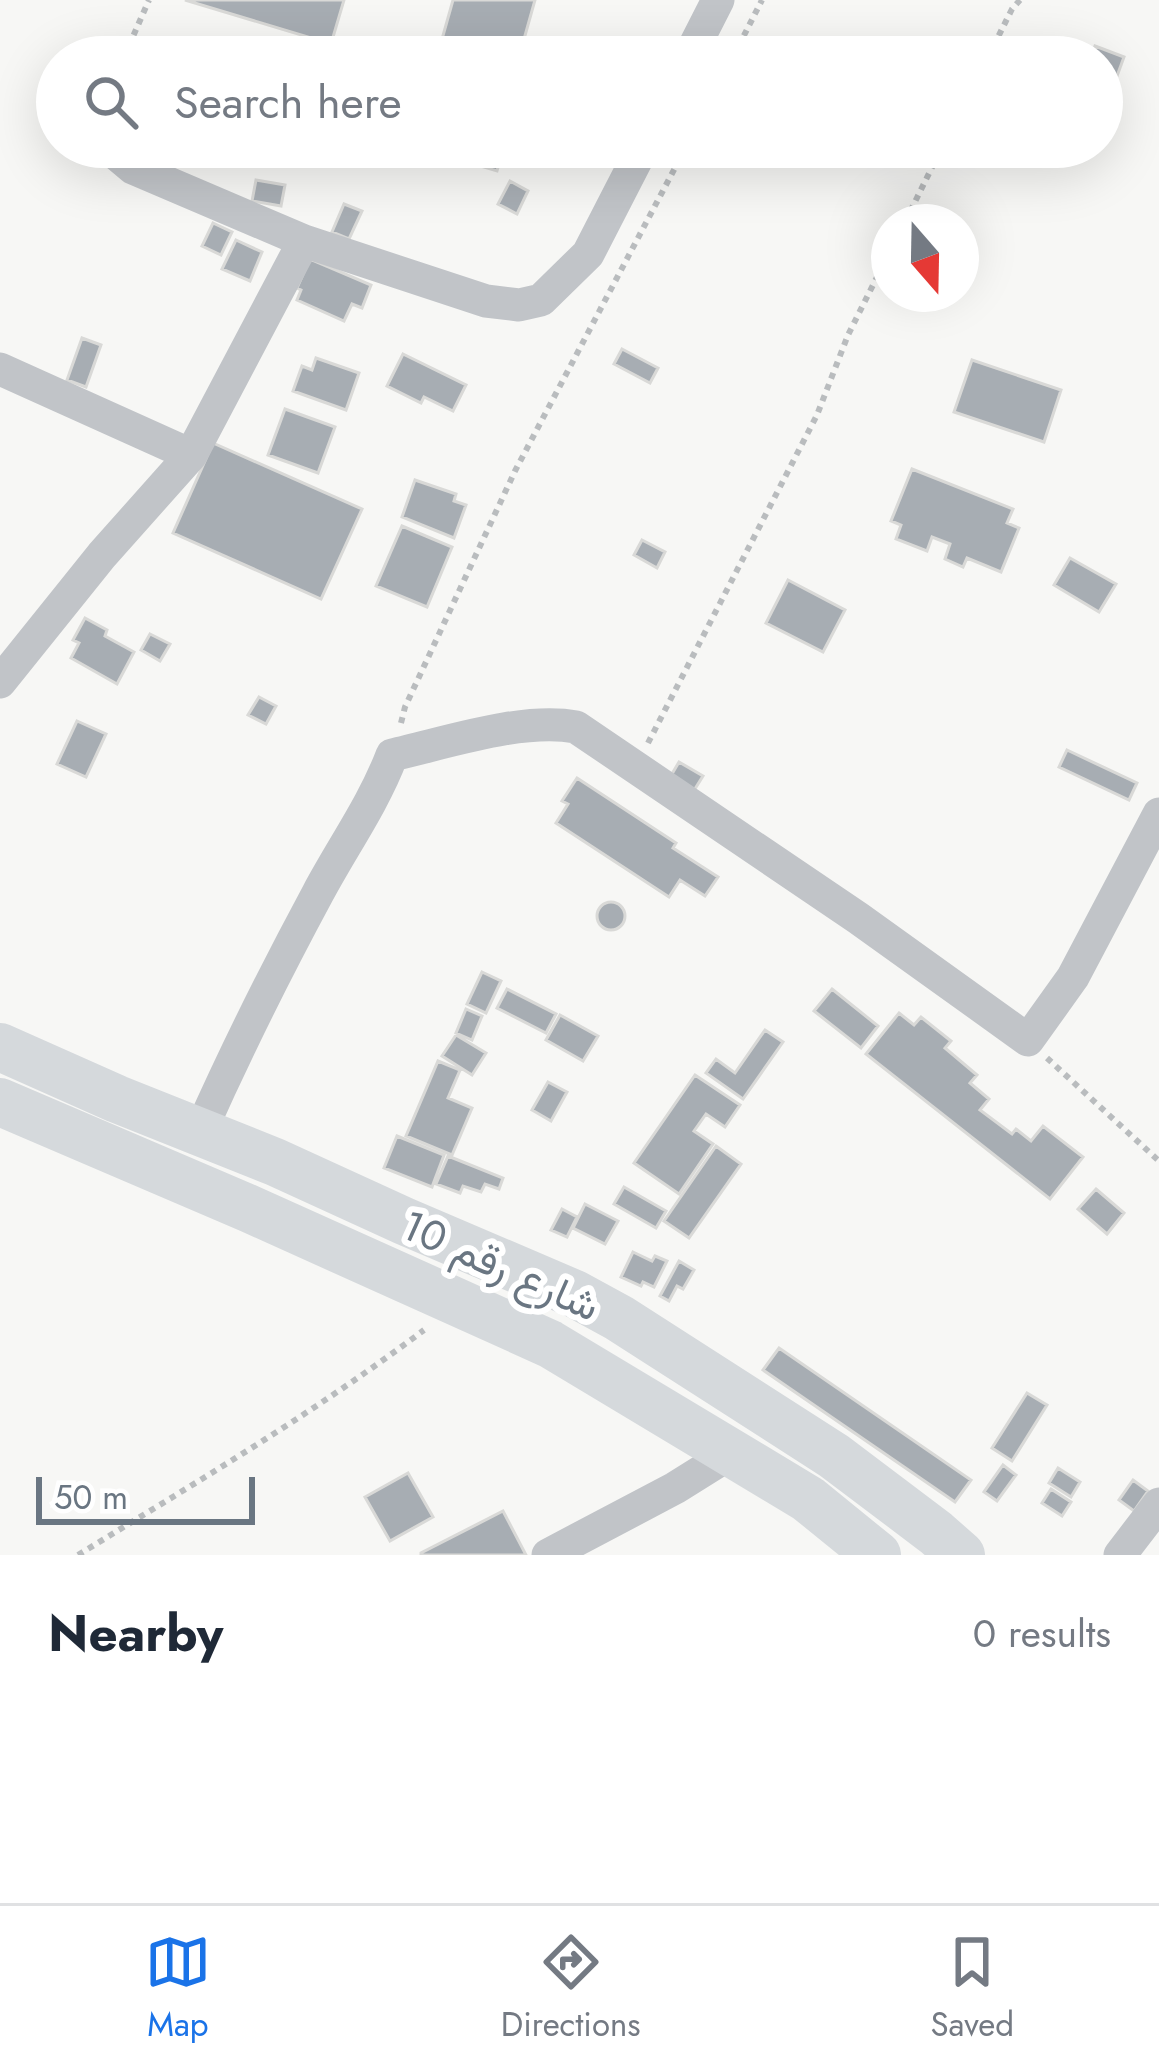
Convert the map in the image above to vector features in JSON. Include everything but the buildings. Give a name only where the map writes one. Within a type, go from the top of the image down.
[{"type":"main road","name":"شارع رقم 10","points":[[0,1047],[575,1294],[834,1456],[938,1547]]},
{"type":"main road","name":"شارع رقم 10","points":[[0,1102],[550,1344],[808,1499],[877,1555]]},
{"type":"street","points":[[700,36],[718,0]]},
{"type":"street","points":[[133,168],[304,241],[486,301],[519,305],[541,300],[588,254],[632,168]]},
{"type":"street","points":[[0,682],[190,455],[304,241]]},
{"type":"street","points":[[0,369],[190,455]]},
{"type":"street","points":[[200,1132],[262,1000],[379,790],[392,755],[516,728],[554,723],[576,727],[1028,1040],[1073,977],[1159,814]]},
{"type":"street","points":[[548,1555],[675,1489],[731,1453]]},
{"type":"street","points":[[1120,1555],[1159,1504]]},
{"type":"path","points":[[133,36],[149,0]]},
{"type":"path","points":[[744,36],[762,0]]},
{"type":"path","points":[[998,36],[1020,0]]},
{"type":"path","points":[[392,755],[406,707],[515,471],[675,168]]},
{"type":"path","points":[[913,204],[932,168]]},
{"type":"path","points":[[636,767],[817,415],[871,289]]},
{"type":"path","points":[[1028,1040],[1159,1161]]},
{"type":"path","points":[[78,1555],[375,1367],[460,1303]]}]
